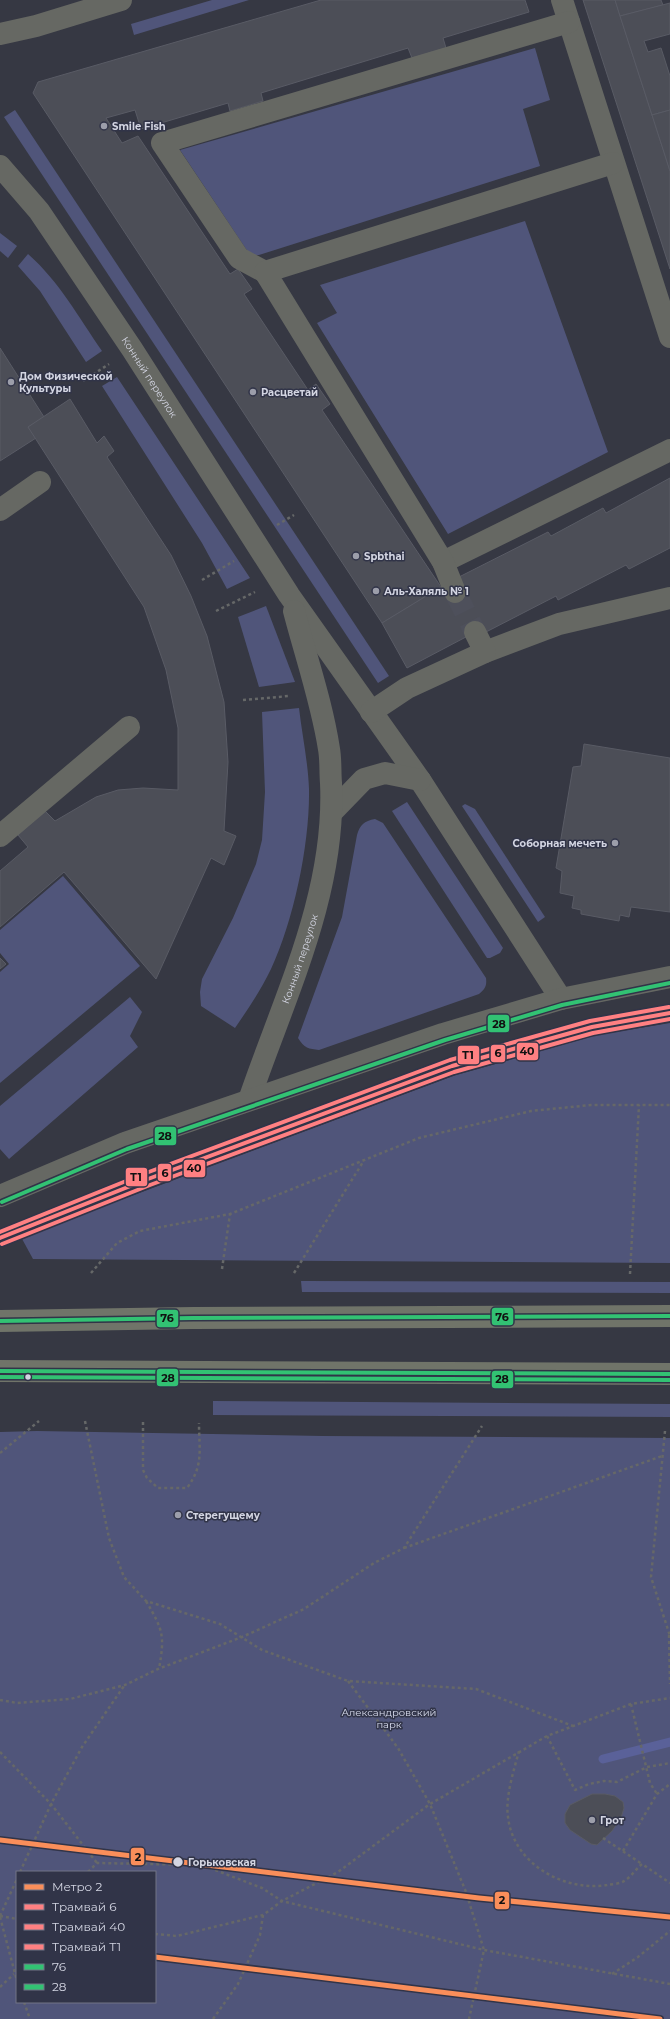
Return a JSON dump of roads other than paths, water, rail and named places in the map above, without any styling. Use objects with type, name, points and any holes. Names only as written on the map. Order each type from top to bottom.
[{"type":"main road","points":[[0,1321],[193,1318],[670,1316]]},
{"type":"main road","points":[[0,1371],[670,1374]]},
{"type":"street","points":[[0,34],[36,26],[121,0]]},
{"type":"street","points":[[562,0],[670,337]]},
{"type":"street","points":[[455,592],[443,562],[265,272],[239,258],[162,143],[569,22]]},
{"type":"street","points":[[265,272],[613,163]]},
{"type":"street","name":"Конный переулок","points":[[0,166],[39,211],[132,349],[284,587],[420,780],[561,999]]},
{"type":"street","points":[[443,562],[670,450]]},
{"type":"street","points":[[0,510],[40,482]]},
{"type":"street","name":"Конный переулок","points":[[249,1100],[314,919],[325,870],[332,812],[329,750],[317,694],[284,587]]},
{"type":"street","points":[[371,712],[407,688],[485,652],[559,624],[670,598]]},
{"type":"street","points":[[475,632],[485,652]]},
{"type":"street","points":[[0,836],[129,727]]},
{"type":"street","points":[[332,812],[364,779],[385,773],[420,780]]},
{"type":"street","points":[[0,1196],[125,1143],[443,1034],[561,999],[670,977]]},
{"type":"waterway","points":[[603,1759],[670,1742]]},
{"type":"tunnel","points":[[455,592],[475,632]]},
{"type":"metro line","name":"2","points":[[0,1840],[479,1898],[670,1917]]},
{"type":"metro line","name":"2","points":[[156,1957],[660,2019]]},
{"type":"tram line","name":"Т1","points":[[0,1232],[146,1173],[450,1060],[590,1021],[669,1007]]},
{"type":"tram line","name":"6","points":[[0,1238],[148,1179],[452,1066],[592,1027],[670,1013]]},
{"type":"tram line","name":"40","points":[[2,1244],[150,1185],[454,1072],[593,1033],[670,1019]]},
{"type":"place","name":"Smile Fish","points":[[104,126]]},
{"type":"place","name":"Дом Физической Культуры","points":[[11,382]]},
{"type":"place","name":"Расцветай","points":[[253,392]]},
{"type":"place","name":"Spbthai","points":[[356,556]]},
{"type":"place","name":"Аль-Халяль № 1","points":[[376,591]]},
{"type":"place","name":"Соборная мечеть","points":[[615,843]]},
{"type":"place","name":"Стерегущему","points":[[178,1515]]},
{"type":"place","name":"Грот","points":[[592,1820]]},
{"type":"place","name":"Горьковская","points":[[178,1862]]},
{"type":"park label","name":"Александровский парк","points":[[389,1718]]}]
